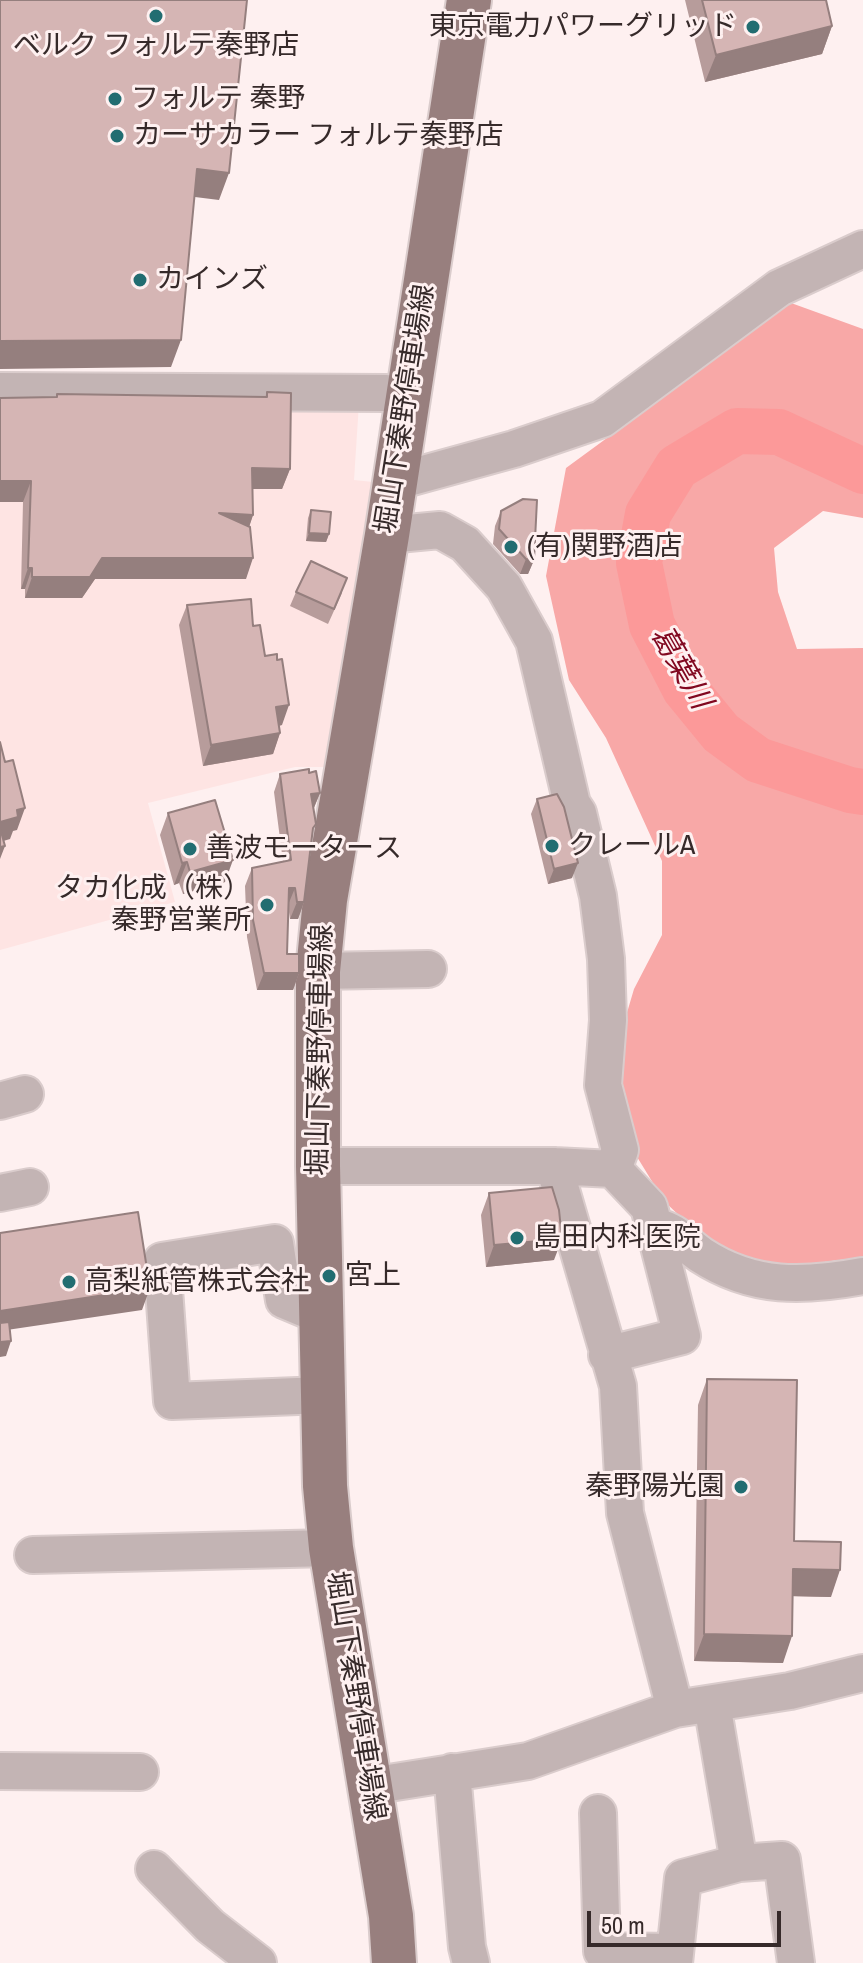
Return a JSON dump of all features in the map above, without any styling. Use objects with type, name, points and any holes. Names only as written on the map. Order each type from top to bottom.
[{"type":"main road","name":"堀山下秦野停車場線","points":[[394,1963],[391,1916],[331,1548],[325,1486],[318,1166],[318,971],[325,900],[387,535],[469,0]]},
{"type":"street","points":[[394,482],[514,449],[602,419],[779,288],[863,249]]},
{"type":"street","points":[[0,391],[386,393],[408,396]]},
{"type":"street","points":[[387,535],[440,530],[465,544],[504,587],[534,641],[572,804],[578,813],[598,896],[606,959],[608,1020],[603,1085],[620,1150],[613,1169]]},
{"type":"street","points":[[318,971],[428,969]]},
{"type":"street","points":[[318,1166],[613,1169],[649,1207],[682,1336],[607,1355]]},
{"type":"street","points":[[554,1166],[618,1386],[625,1513],[675,1709]]},
{"type":"street","points":[[654,1226],[672,1231],[701,1255],[738,1274],[780,1284],[820,1284],[863,1276]]},
{"type":"street","points":[[322,1316],[284,1300],[275,1243],[162,1261],[172,1401],[323,1395]]},
{"type":"street","points":[[33,1555],[331,1548]]},
{"type":"street","points":[[370,1786],[528,1761],[675,1709],[790,1691],[863,1673]]},
{"type":"street","points":[[712,1704],[739,1863]]},
{"type":"street","points":[[0,1771],[140,1772]]},
{"type":"street","points":[[452,1772],[471,1963]]},
{"type":"street","points":[[598,1813],[602,1951],[673,1958],[683,1878],[739,1863],[782,1860],[796,1963]]},
{"type":"street","points":[[154,1869],[210,1926],[258,1963]]},
{"type":"shaded area","points":[[780,299],[863,329],[863,518],[823,511],[774,548],[778,592],[797,649],[863,648],[863,1257],[777,1268],[710,1245],[664,1201],[631,1147],[613,1060],[634,989],[662,935],[662,861],[606,738],[569,680],[546,576],[566,468],[693,375]]},
{"type":"shaded area","points":[[0,401],[359,403],[354,480],[373,482],[330,767],[295,767],[148,803],[175,902],[0,950]]},
{"type":"building","name":"フォルテ 秦野","points":[[0,0],[247,0],[229,173],[197,169],[181,340],[0,341]]},
{"type":"building","points":[[702,0],[826,0],[832,26],[716,55]]},
{"type":"building","points":[[267,392],[291,393],[290,469],[252,468],[253,515],[219,513],[250,527],[253,558],[102,558],[90,577],[32,577],[32,568],[28,568],[31,481],[0,481],[0,398],[57,397],[57,394],[267,397]]},
{"type":"building","points":[[523,499],[537,500],[534,560],[526,559],[499,529],[501,511]]},
{"type":"building","points":[[311,510],[331,512],[329,534],[309,533]]},
{"type":"building","points":[[311,561],[347,578],[334,609],[296,592]]},
{"type":"building","points":[[251,599],[253,626],[260,625],[265,656],[277,654],[277,660],[282,659],[289,705],[276,707],[280,733],[211,745],[187,605]]},
{"type":"building","points":[[0,742],[5,762],[13,760],[25,808],[17,810],[18,817],[0,822]]},
{"type":"building","points":[[309,769],[309,773],[316,771],[320,793],[311,794],[316,824],[304,902],[297,902],[295,888],[289,888],[287,954],[299,954],[299,973],[264,973],[253,920],[252,868],[291,860],[280,774]]},
{"type":"building","points":[[557,794],[564,807],[578,863],[554,869],[537,799]]},
{"type":"building","points":[[215,800],[233,860],[190,872],[187,862],[182,863],[168,813]]},
{"type":"building","points":[[0,828],[5,846],[0,847]]},
{"type":"building","points":[[552,1187],[559,1210],[562,1239],[494,1245],[489,1193]]},
{"type":"building","name":"高梨紙管株式会社","points":[[138,1212],[150,1288],[0,1311],[0,1233]]},
{"type":"building","points":[[9,1322],[11,1341],[0,1342],[0,1323]]},
{"type":"building","name":"秦野陽光園","points":[[707,1379],[797,1380],[794,1541],[841,1542],[840,1570],[793,1569],[792,1636],[704,1634]]},
{"type":"waterway","name":"葛葉川","points":[[863,471],[779,432],[737,431],[677,467],[648,514],[639,563],[652,625],[685,689],[721,733],[758,760],[863,792]]},
{"type":"place","name":"ベルク フォルテ秦野店","points":[[156,16]]},
{"type":"place","name":"東京電力パワーグリッド","points":[[753,27]]},
{"type":"place","name":"フォルテ 秦野","points":[[115,99]]},
{"type":"place","name":"カーサカラー フォルテ秦野店","points":[[117,136]]},
{"type":"place","name":"カインズ","points":[[140,280]]},
{"type":"place","name":"(有)関野酒店","points":[[511,547]]},
{"type":"place","name":"クレールA","points":[[552,846]]},
{"type":"place","name":"善波モータース","points":[[190,849]]},
{"type":"place","name":"タカ化成（株） 秦野営業所","points":[[267,905]]},
{"type":"place","name":"島田内科医院","points":[[517,1238]]},
{"type":"place","name":"宮上","points":[[329,1276]]},
{"type":"place","name":"高梨紙管株式会社","points":[[69,1282]]},
{"type":"place","name":"秦野陽光園","points":[[741,1487]]}]
